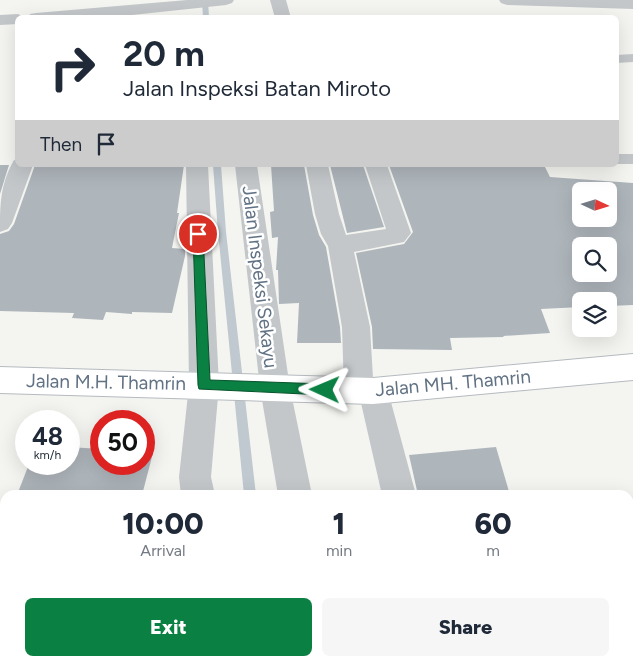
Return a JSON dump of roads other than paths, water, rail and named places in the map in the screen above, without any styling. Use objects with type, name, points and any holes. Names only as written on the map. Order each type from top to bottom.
[{"type":"main road","name":"Jalan MH. Thamrin","points":[[208,385],[366,391],[633,367]]},
{"type":"main road","name":"Jalan M.H. Thamrin","points":[[0,380],[208,385]]},
{"type":"street","points":[[87,15],[160,4],[196,6],[223,0],[226,15]]},
{"type":"street","points":[[278,0],[282,15]]},
{"type":"street","points":[[507,0],[633,4]]},
{"type":"street","points":[[0,20],[15,19]]},
{"type":"street","points":[[0,223],[21,167]]},
{"type":"street","points":[[195,489],[208,385],[196,167]]},
{"type":"street","name":"Jalan Inspeksi Sekayu","points":[[246,167],[263,388],[294,490]]},
{"type":"street","points":[[317,167],[327,214],[333,234],[340,245],[366,391],[397,490]]},
{"type":"street","points":[[340,245],[399,234],[377,167]]},
{"type":"lane","points":[[619,59],[633,58]]},
{"type":"lane","points":[[619,159],[633,159]]},
{"type":"waterway","points":[[205,0],[206,15]]},
{"type":"waterway","points":[[217,167],[222,232],[249,490]]}]
